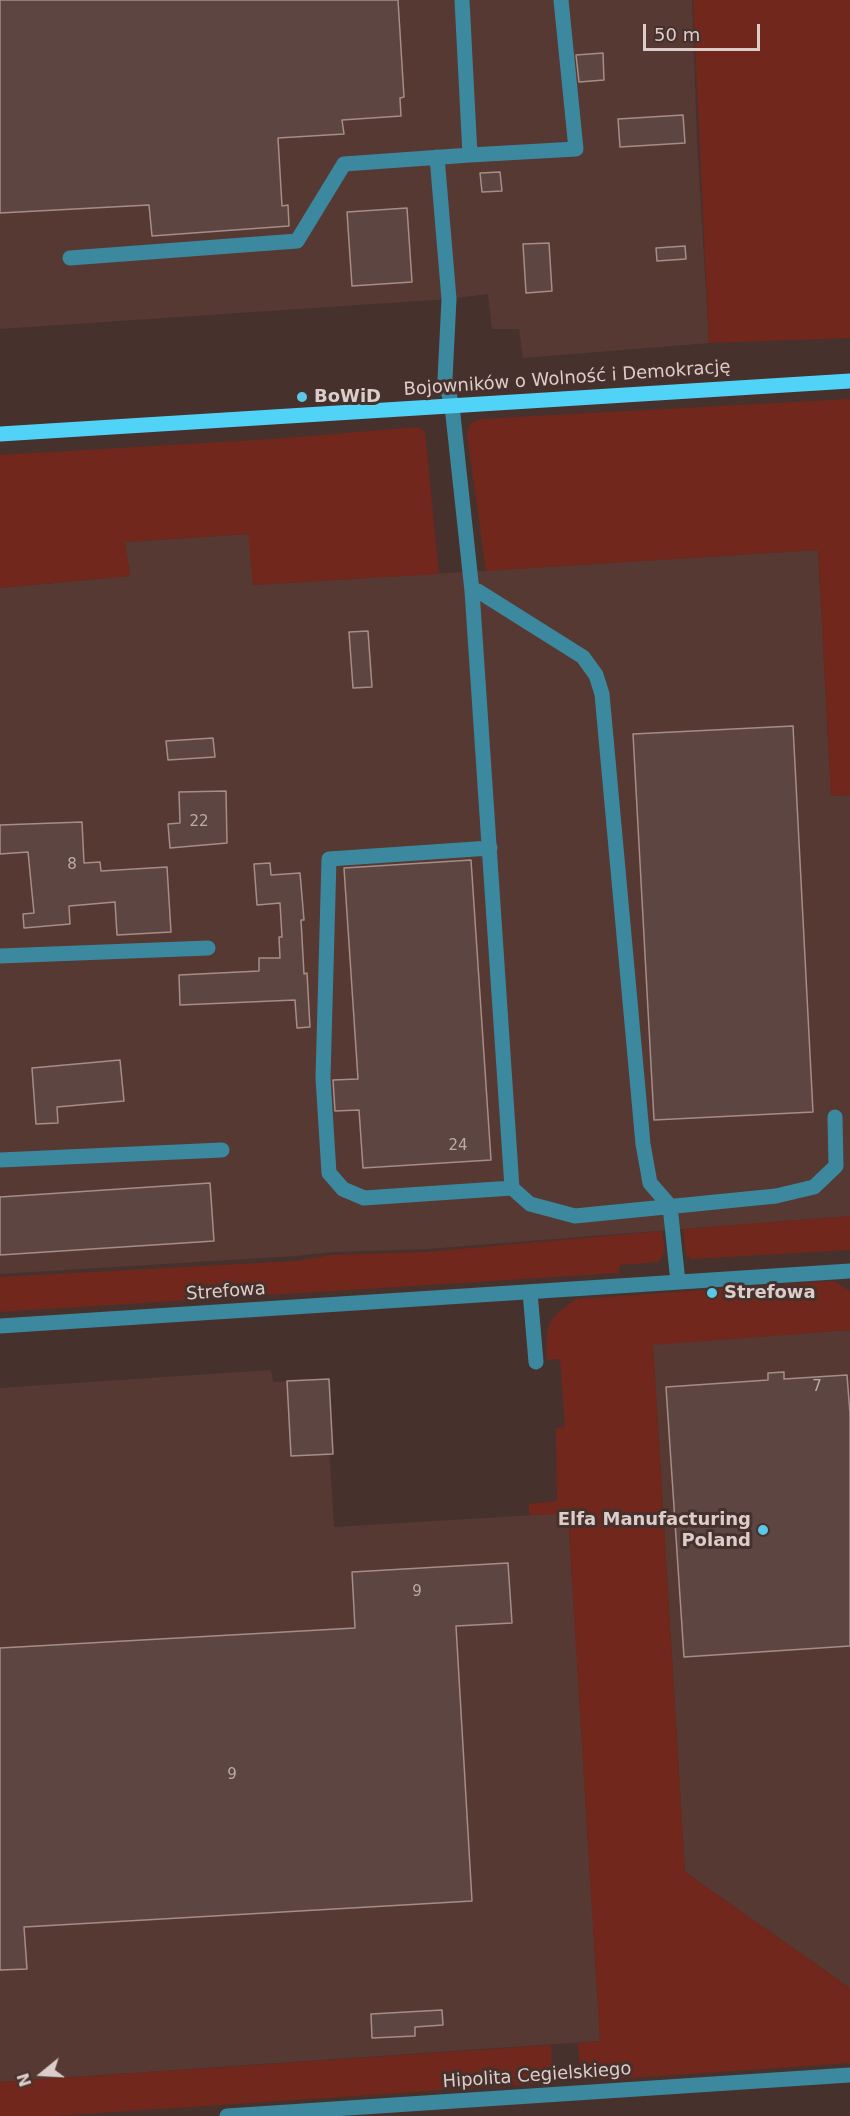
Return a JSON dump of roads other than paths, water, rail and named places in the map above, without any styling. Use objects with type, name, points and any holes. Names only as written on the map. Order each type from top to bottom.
[{"type":"main road","name":"Bojowników o Wolność i Demokrację","points":[[0,434],[850,381]]},
{"type":"street","points":[[462,0],[470,155]]},
{"type":"street","points":[[70,258],[297,241],[344,164],[576,149],[561,0]]},
{"type":"street","points":[[437,157],[449,299],[445,378],[452,406],[472,591],[512,1188],[530,1204],[575,1216],[776,1196],[814,1187],[836,1166],[835,1118]]},
{"type":"street","points":[[472,591],[478,591],[584,657],[596,675],[602,694],[643,1144],[650,1183],[670,1206],[678,1282]]},
{"type":"street","points":[[490,848],[329,859],[323,1078],[328,1173],[343,1189],[363,1198],[512,1188]]},
{"type":"street","points":[[0,957],[208,948]]},
{"type":"street","points":[[0,1160],[222,1150]]},
{"type":"street","name":"Strefowa","points":[[0,1326],[850,1271]]},
{"type":"street","points":[[530,1292],[536,1362]]},
{"type":"street","name":"Hipolita Cegielskiego","points":[[228,2116],[850,2075]]},
{"type":"place","name":"BoWiD","points":[[302,397]]},
{"type":"place","name":"Strefowa","points":[[712,1293]]},
{"type":"place","name":"Elfa Manufacturing Poland","points":[[763,1530]]}]
